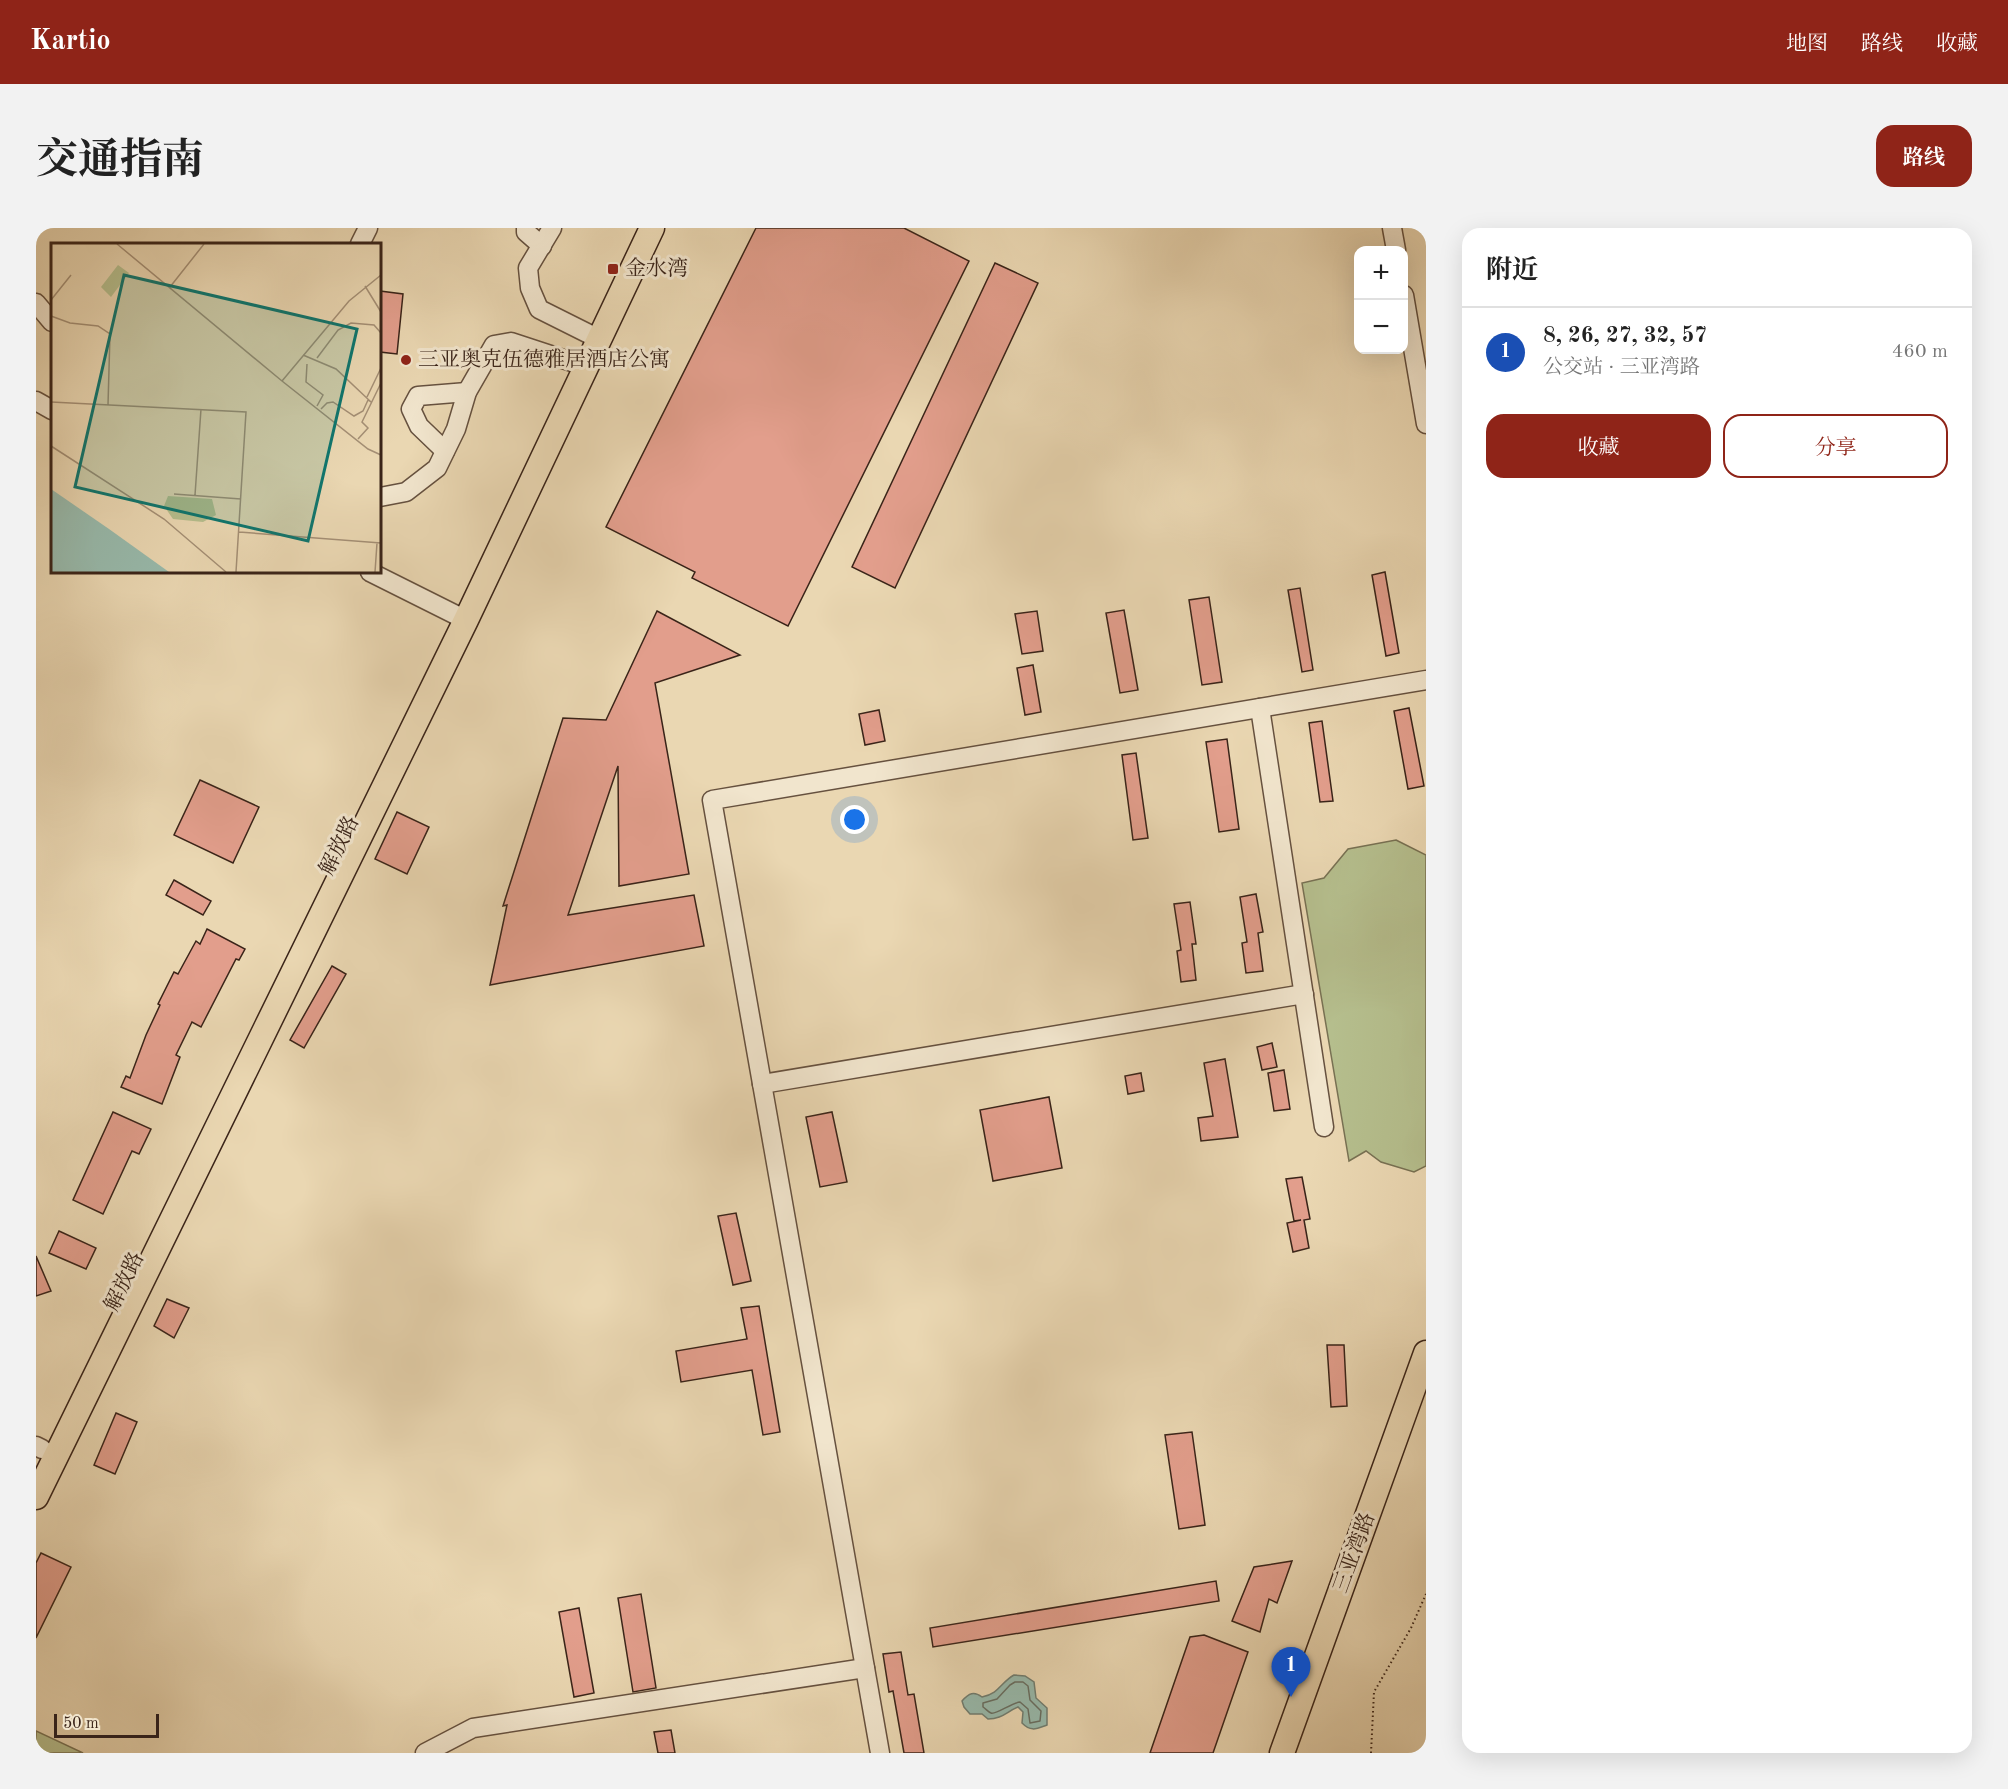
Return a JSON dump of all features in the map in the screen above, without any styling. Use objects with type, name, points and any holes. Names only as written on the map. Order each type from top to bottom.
[{"type":"main road","name":"解放路","points":[[38,1452],[460,617],[575,363],[640,228]]},
{"type":"main road","points":[[36,1497],[460,617],[652,228]]},
{"type":"main road","name":"三亚湾路","points":[[1282,1753],[1426,1353]]},
{"type":"main road","name":"三亚湾路","points":[[1297,1753],[1426,1389]]},
{"type":"street","points":[[360,243],[368,228]]},
{"type":"street","points":[[526,228],[526,232],[542,246]]},
{"type":"street","points":[[552,228],[528,268],[530,288],[539,309],[589,334]]},
{"type":"street","points":[[1392,228],[1395,246]]},
{"type":"street","points":[[1405,300],[1426,424]]},
{"type":"street","points":[[36,303],[51,321]]},
{"type":"street","points":[[381,498],[406,492],[437,468],[456,429],[467,392],[494,345],[511,342],[575,363]]},
{"type":"street","points":[[445,451],[419,426],[411,409],[418,396],[467,392]]},
{"type":"street","points":[[36,401],[51,409]]},
{"type":"street","points":[[372,573],[460,617]]},
{"type":"street","points":[[880,1753],[712,800],[1426,680]]},
{"type":"street","points":[[1260,708],[1324,1127]]},
{"type":"street","points":[[762,1084],[1304,994]]},
{"type":"street","points":[[425,1753],[473,1728],[865,1668]]},
{"type":"path","points":[[1371,1753],[1374,1692],[1411,1628],[1426,1594]]},
{"type":"green space","points":[[1396,840],[1426,855],[1426,1166],[1414,1172],[1381,1162],[1366,1151],[1349,1161],[1302,883],[1324,878],[1348,849]]},
{"type":"green space","points":[[36,1731],[83,1753],[36,1753]]},
{"type":"water","points":[[1014,1675],[1025,1676],[1034,1682],[1036,1698],[1047,1708],[1047,1725],[1028,1728],[1022,1723],[1023,1712],[1018,1707],[1000,1717],[988,1719],[982,1714],[970,1714],[964,1707],[962,1701],[969,1695],[976,1694],[982,1697],[988,1695]]},
{"type":"building","points":[[756,228],[904,228],[969,261],[788,626],[692,578],[695,572],[606,527]]},
{"type":"building","points":[[995,263],[1038,283],[895,588],[852,567]]},
{"type":"building","points":[[381,291],[403,294],[397,354],[381,352]]},
{"type":"building","points":[[1385,572],[1399,653],[1386,656],[1372,575]]},
{"type":"building","points":[[1300,588],[1313,670],[1302,672],[1288,590]]},
{"type":"building","points":[[1209,597],[1222,682],[1202,685],[1189,600]]},
{"type":"building","points":[[1124,610],[1138,690],[1120,693],[1106,613]]},
{"type":"building","points":[[657,611],[740,655],[655,683],[689,874],[619,886],[618,766],[568,915],[694,895],[704,946],[490,985],[507,905],[503,906],[563,718],[606,720]]},
{"type":"building","points":[[1037,611],[1043,651],[1022,654],[1015,614]]},
{"type":"building","points":[[1033,665],[1041,712],[1025,715],[1017,668]]},
{"type":"building","points":[[1409,708],[1424,786],[1408,789],[1394,711]]},
{"type":"building","points":[[879,710],[885,741],[865,745],[859,714]]},
{"type":"building","points":[[1322,721],[1333,801],[1320,802],[1309,723]]},
{"type":"building","points":[[1227,739],[1239,829],[1219,832],[1206,742]]},
{"type":"building","points":[[1136,753],[1148,838],[1133,840],[1122,755]]},
{"type":"building","points":[[200,780],[259,807],[233,863],[174,835]]},
{"type":"building","points":[[397,812],[429,827],[407,874],[375,859]]},
{"type":"building","points":[[174,880],[211,901],[203,915],[166,895]]},
{"type":"building","points":[[1256,894],[1263,932],[1258,933],[1263,971],[1246,973],[1242,943],[1247,942],[1240,897]]},
{"type":"building","points":[[1190,902],[1196,944],[1192,944],[1196,980],[1181,982],[1177,951],[1181,950],[1174,904]]},
{"type":"building","points":[[207,929],[245,949],[239,960],[236,959],[201,1027],[192,1022],[176,1055],[180,1057],[162,1104],[121,1087],[126,1076],[130,1078],[160,1005],[158,1004],[174,972],[178,974],[196,941],[200,944]]},
{"type":"building","points":[[332,966],[346,974],[304,1048],[290,1040]]},
{"type":"building","points":[[1272,1043],[1277,1067],[1262,1070],[1257,1047]]},
{"type":"building","points":[[1225,1059],[1238,1137],[1201,1141],[1198,1118],[1213,1116],[1204,1063]]},
{"type":"building","points":[[1284,1070],[1290,1109],[1274,1111],[1268,1073]]},
{"type":"building","points":[[1141,1073],[1144,1091],[1128,1094],[1125,1076]]},
{"type":"building","points":[[1049,1097],[1062,1168],[993,1181],[980,1110]]},
{"type":"building","points":[[113,1112],[151,1129],[139,1154],[132,1151],[103,1214],[73,1200]]},
{"type":"building","points":[[832,1112],[847,1182],[820,1187],[806,1117]]},
{"type":"building","points":[[1302,1177],[1310,1219],[1304,1220],[1309,1248],[1293,1252],[1287,1223],[1301,1220],[1294,1221],[1286,1179]]},
{"type":"building","points":[[736,1213],[751,1281],[733,1285],[718,1216]]},
{"type":"building","points":[[59,1231],[96,1248],[86,1269],[49,1253]]},
{"type":"building","points":[[36,1256],[51,1291],[36,1296]]},
{"type":"building","points":[[167,1299],[189,1308],[174,1338],[154,1326]]},
{"type":"building","points":[[759,1306],[780,1432],[763,1435],[752,1370],[681,1382],[676,1351],[747,1339],[741,1308]]},
{"type":"building","points":[[1327,1345],[1344,1345],[1347,1406],[1331,1407]]},
{"type":"building","points":[[116,1413],[137,1422],[115,1474],[94,1465]]},
{"type":"building","points":[[1192,1432],[1205,1525],[1179,1529],[1165,1435]]},
{"type":"building","points":[[41,1553],[71,1567],[36,1638],[36,1563]]},
{"type":"building","points":[[1292,1561],[1277,1603],[1269,1599],[1260,1632],[1232,1621],[1254,1567]]},
{"type":"building","points":[[1216,1581],[1219,1601],[933,1647],[930,1628]]},
{"type":"building","points":[[641,1594],[656,1688],[633,1692],[618,1598]]},
{"type":"building","points":[[579,1608],[594,1693],[574,1697],[559,1612]]},
{"type":"building","points":[[1204,1635],[1248,1652],[1213,1753],[1150,1753],[1190,1637]]},
{"type":"building","points":[[901,1652],[908,1695],[914,1694],[924,1753],[904,1753],[893,1691],[889,1692],[883,1654]]},
{"type":"building","points":[[671,1730],[675,1753],[658,1753],[654,1732]]},
{"type":"place","name":"金水湾","points":[[613,269]]},
{"type":"place","name":"三亚奥克伍德雅居酒店公寓","points":[[406,360]]},
{"type":"place","name":"8, 26, 27, 32, 57","points":[[1291,1697]]}]
